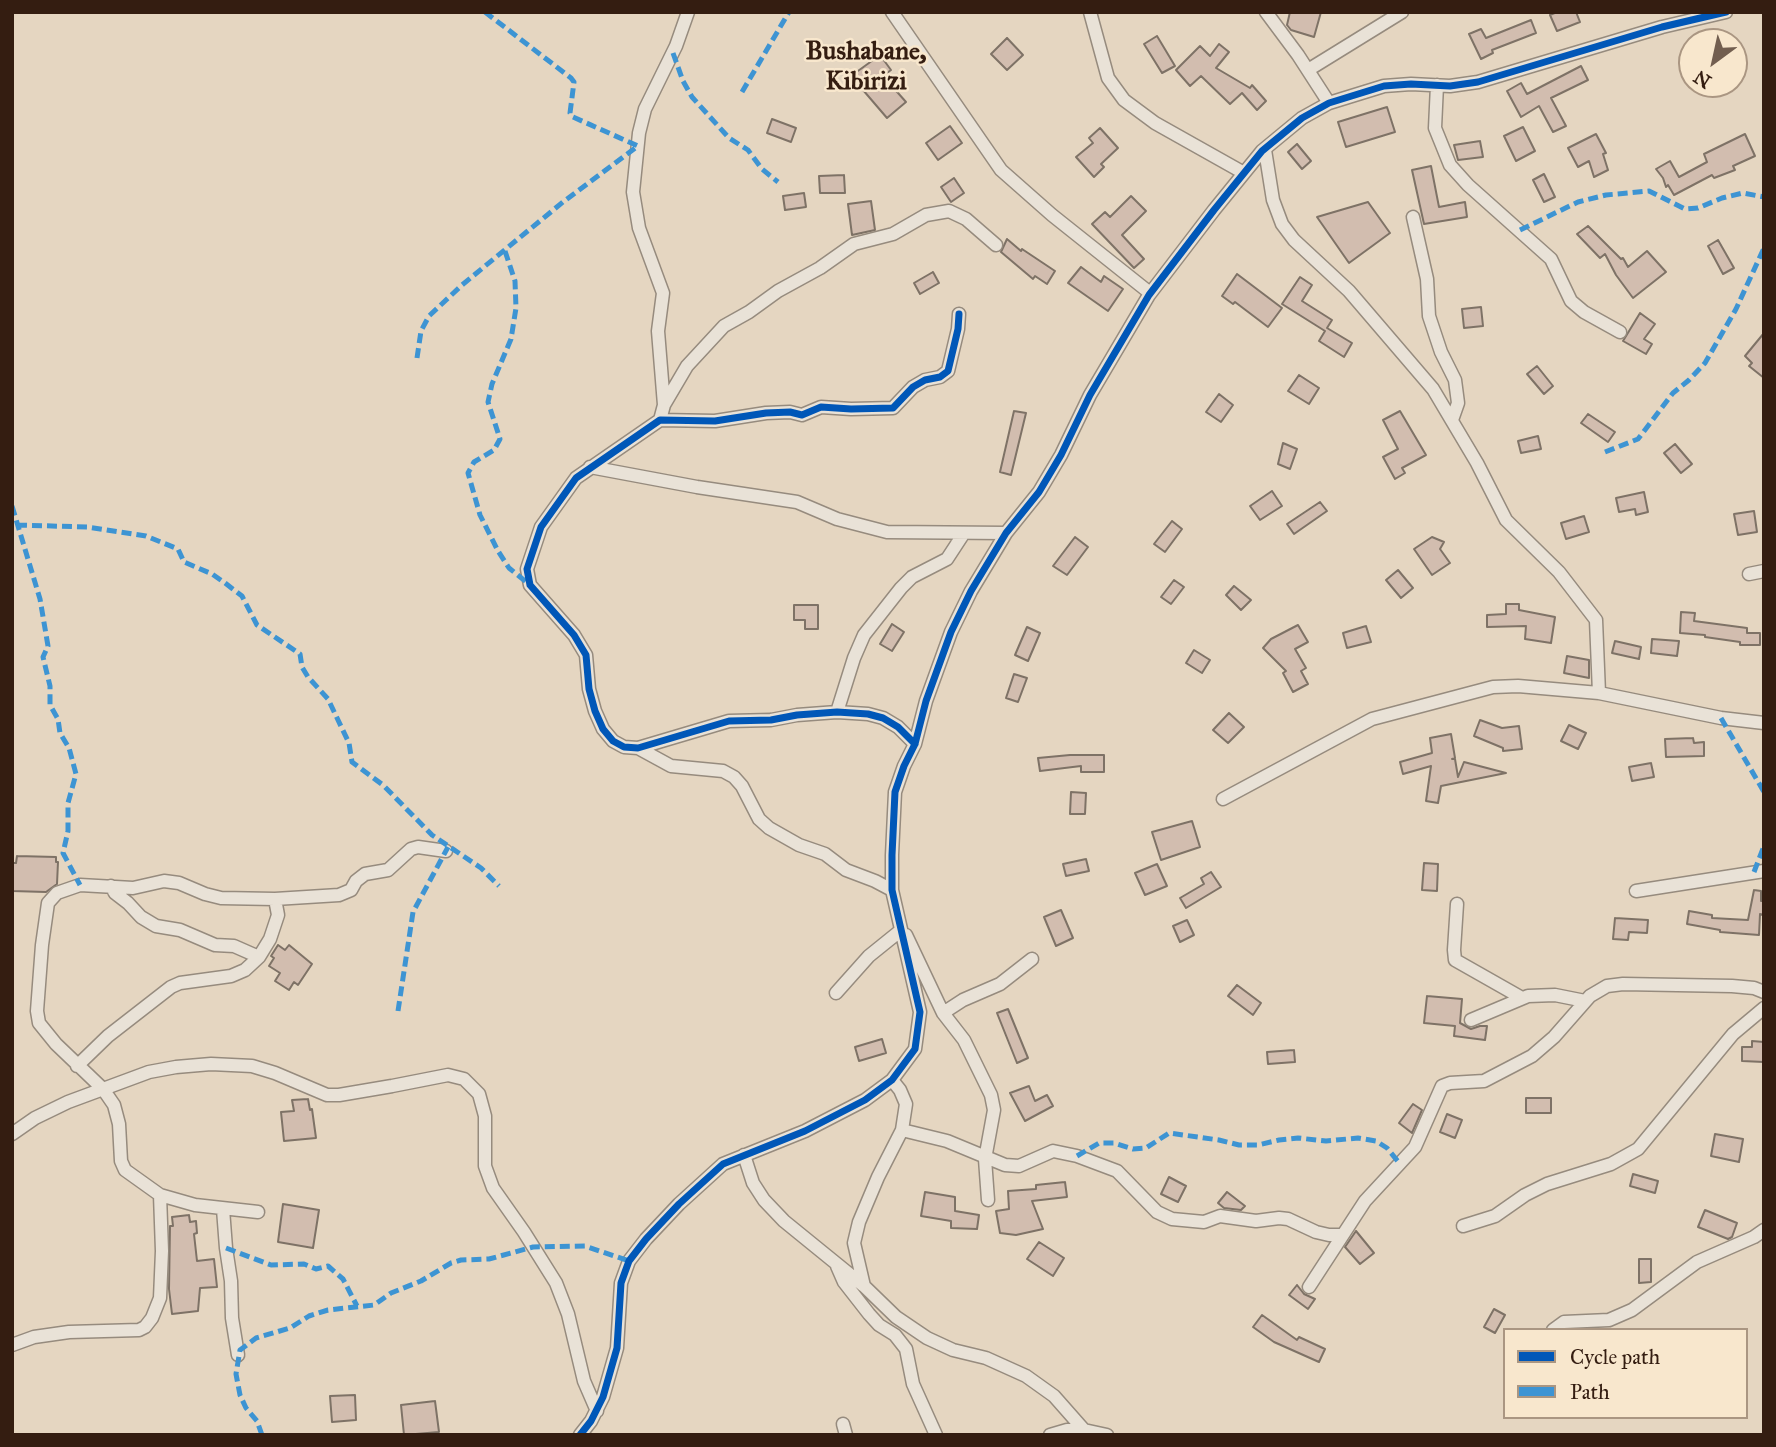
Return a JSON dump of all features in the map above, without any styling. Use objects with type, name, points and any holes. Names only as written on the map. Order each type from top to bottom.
[{"type":"street","points":[[664,405],[658,331],[663,293],[639,228],[633,192],[639,133],[645,109],[676,46],[688,12]]},
{"type":"street","points":[[892,12],[1001,170],[1052,215],[1150,293]]},
{"type":"street","points":[[1090,12],[1108,78],[1124,100],[1155,123],[1244,173]]},
{"type":"street","points":[[1265,12],[1329,103]]},
{"type":"street","points":[[1308,70],[1402,12]]},
{"type":"street","points":[[580,1435],[594,1416],[611,1373],[617,1348],[621,1283],[629,1261],[646,1239],[723,1164],[805,1131],[843,1112],[892,1080],[915,1049],[920,1012],[892,890],[895,792],[915,744],[926,701],[951,632],[971,591],[1006,533],[1039,492],[1061,455],[1090,395],[1150,293],[1244,173],[1265,150],[1302,118],[1329,103],[1384,86],[1450,86],[1478,82],[1662,27],[1726,12]]},
{"type":"street","points":[[1437,86],[1435,128],[1450,165],[1468,185],[1551,259],[1571,301],[1584,312],[1620,332]]},
{"type":"street","points":[[1265,150],[1273,200],[1282,224],[1294,240],[1349,290],[1433,389],[1506,520],[1559,572],[1596,620],[1599,640],[1599,693]]},
{"type":"street","points":[[660,420],[664,405],[687,366],[724,326],[820,268],[854,244],[893,234],[926,215],[948,211],[966,219],[996,245]]},
{"type":"street","points":[[1413,217],[1427,279],[1429,316],[1441,352],[1455,380],[1458,403],[1452,420]]},
{"type":"street","points":[[915,744],[898,727],[883,718],[836,712],[771,720],[729,721],[638,748],[624,747],[613,741],[603,729],[595,711],[589,690],[586,655],[574,635],[530,585],[527,569],[541,527],[576,478],[660,420],[715,421],[790,412],[802,415],[821,407],[892,408],[913,387],[925,380],[940,377],[948,371],[959,314]]},
{"type":"street","points":[[590,467],[797,502],[837,519],[887,532],[1006,533]]},
{"type":"street","points":[[836,712],[854,658],[872,625],[912,577],[947,559],[964,533]]},
{"type":"street","points":[[1749,574],[1764,572]]},
{"type":"street","points":[[1223,799],[1372,719],[1493,687],[1518,686],[1599,693],[1721,718],[1764,723]]},
{"type":"street","points":[[638,748],[671,766],[723,771],[734,777],[742,786],[759,819],[769,828],[799,845],[825,854],[846,870],[892,890]]},
{"type":"street","points":[[258,1212],[195,1205],[160,1195],[125,1170],[121,1161],[119,1124],[114,1105],[103,1089],[77,1066],[40,1023],[37,1011],[48,903],[57,893],[80,885],[133,888],[158,881],[189,886],[213,897],[275,899],[339,895],[351,890],[356,881],[365,874],[388,870],[411,849],[418,847],[446,851]]},
{"type":"street","points":[[1636,891],[1764,870]]},
{"type":"street","points":[[111,886],[141,917],[156,926],[180,930],[215,945],[234,946],[260,957]]},
{"type":"street","points":[[77,1066],[108,1036],[171,987],[180,983],[231,976],[246,970],[260,957],[277,923],[278,908],[275,899]]},
{"type":"street","points":[[1457,904],[1455,960],[1522,998]]},
{"type":"street","points":[[836,993],[899,925]]},
{"type":"street","points":[[899,925],[916,954],[943,1013],[964,1040],[991,1095],[994,1110],[985,1159],[988,1200]]},
{"type":"street","points":[[943,1013],[963,1000],[1000,984],[1032,959]]},
{"type":"street","points":[[1310,1287],[1365,1201],[1415,1147],[1442,1086],[1484,1081],[1532,1056],[1555,1037],[1585,1001],[1607,986],[1731,986],[1754,988],[1764,992]]},
{"type":"street","points":[[1471,1020],[1528,996],[1555,995],[1585,1001]]},
{"type":"street","points":[[1463,1226],[1495,1216],[1536,1189],[1611,1164],[1638,1149],[1734,1034],[1764,1008]]},
{"type":"street","points":[[12,1134],[35,1118],[149,1072],[211,1064],[252,1066],[327,1095],[340,1095],[448,1074],[464,1079],[478,1094],[485,1116],[485,1166],[493,1188],[556,1283],[571,1322],[583,1381],[594,1416],[593,1435]]},
{"type":"street","points":[[863,1286],[854,1243],[859,1222],[878,1177],[902,1130],[906,1104],[892,1080]]},
{"type":"street","points":[[902,1130],[947,1141],[1005,1166],[1019,1166],[1046,1153],[1062,1151],[1117,1171],[1164,1216],[1204,1222],[1220,1216],[1256,1221],[1279,1218],[1288,1219],[1316,1232],[1343,1235]]},
{"type":"street","points":[[744,1155],[753,1183],[764,1200],[784,1221],[896,1317],[927,1339],[953,1350],[986,1358],[1026,1377],[1054,1396],[1084,1430]]},
{"type":"street","points":[[12,1345],[34,1337],[69,1332],[145,1328],[160,1298],[160,1195]]},
{"type":"street","points":[[223,1209],[232,1318],[238,1355]]},
{"type":"street","points":[[1556,1328],[1564,1322],[1609,1320],[1632,1310],[1696,1262],[1732,1248],[1764,1230]]},
{"type":"street","points":[[837,1266],[844,1282],[869,1314],[879,1325],[895,1335],[906,1349],[913,1384],[936,1435]]},
{"type":"street","points":[[1050,1435],[1067,1430],[1084,1430],[1107,1435]]},
{"type":"building","points":[[1290,12],[1321,12],[1314,37],[1291,30],[1287,25]]},
{"type":"building","points":[[1557,12],[1576,12],[1580,22],[1557,31],[1550,15]]},
{"type":"building","points":[[1531,20],[1536,33],[1492,50],[1493,53],[1481,59],[1469,34],[1481,29],[1486,38]]},
{"type":"building","points":[[1157,36],[1175,66],[1162,73],[1144,44]]},
{"type":"building","points":[[1007,38],[1023,55],[1007,70],[991,54]]},
{"type":"building","points":[[1219,44],[1229,52],[1216,68],[1250,88],[1252,85],[1266,101],[1257,110],[1242,93],[1230,104],[1201,76],[1190,86],[1176,70],[1200,46],[1210,56]]},
{"type":"building","points":[[880,55],[891,70],[883,76],[906,102],[887,118],[851,76]]},
{"type":"building","points":[[1581,66],[1588,80],[1551,98],[1566,126],[1553,132],[1539,106],[1521,117],[1507,91],[1521,83],[1527,94]]},
{"type":"building","points":[[1387,107],[1395,132],[1346,147],[1338,122]]},
{"type":"building","points":[[772,119],[796,128],[791,142],[767,133]]},
{"type":"building","points":[[950,126],[962,143],[938,160],[926,143]]},
{"type":"building","points":[[1523,127],[1535,151],[1516,161],[1504,136]]},
{"type":"building","points":[[1100,128],[1118,148],[1101,164],[1104,167],[1094,177],[1076,157],[1093,143],[1089,138]]},
{"type":"building","points":[[1596,134],[1606,153],[1603,154],[1608,170],[1594,177],[1589,161],[1578,167],[1568,148]]},
{"type":"building","points":[[1745,134],[1755,156],[1733,166],[1735,170],[1714,178],[1712,175],[1674,195],[1656,169],[1670,161],[1679,177],[1707,162],[1704,154]]},
{"type":"building","points":[[1480,141],[1483,157],[1458,160],[1454,145]]},
{"type":"building","points":[[1297,144],[1311,161],[1302,169],[1288,152]]},
{"type":"building","points":[[1431,166],[1439,207],[1465,202],[1467,217],[1424,224],[1412,170]]},
{"type":"building","points":[[1544,174],[1555,197],[1544,202],[1533,180]]},
{"type":"building","points":[[844,175],[845,193],[820,193],[819,176]]},
{"type":"building","points":[[954,178],[964,193],[951,202],[941,187]]},
{"type":"building","points":[[804,193],[806,207],[785,210],[783,196]]},
{"type":"building","points":[[1131,196],[1146,211],[1122,235],[1144,259],[1134,268],[1092,224],[1105,212],[1110,217]]},
{"type":"building","points":[[871,201],[875,230],[852,235],[848,204]]},
{"type":"building","points":[[1368,202],[1390,233],[1349,263],[1317,217]]},
{"type":"building","points":[[1588,226],[1623,258],[1628,267],[1647,251],[1666,272],[1633,298],[1605,254],[1600,258],[1577,234]]},
{"type":"building","points":[[1007,239],[1021,251],[1022,249],[1055,271],[1047,284],[1035,276],[1033,279],[1001,252]]},
{"type":"building","points":[[1718,240],[1734,268],[1723,274],[1708,246]]},
{"type":"building","points":[[1081,267],[1101,282],[1104,276],[1123,289],[1108,311],[1068,283]]},
{"type":"building","points":[[933,272],[939,283],[920,294],[914,283]]},
{"type":"building","points":[[1237,274],[1282,308],[1268,327],[1235,302],[1233,304],[1222,296]]},
{"type":"building","points":[[1300,277],[1312,285],[1302,301],[1332,320],[1327,328],[1352,343],[1344,357],[1319,341],[1325,331],[1282,304]]},
{"type":"building","points":[[1481,307],[1483,326],[1464,328],[1462,309]]},
{"type":"building","points":[[1640,313],[1655,324],[1644,339],[1652,344],[1646,354],[1623,341]]},
{"type":"building","points":[[1764,333],[1764,378],[1749,366],[1752,363],[1745,356]]},
{"type":"building","points":[[1537,366],[1553,386],[1544,394],[1527,374]]},
{"type":"building","points":[[1299,375],[1319,388],[1309,404],[1288,391]]},
{"type":"building","points":[[1219,394],[1233,405],[1221,422],[1206,412]]},
{"type":"building","points":[[1014,411],[1026,413],[1011,475],[1000,472]]},
{"type":"building","points":[[1400,411],[1426,455],[1402,468],[1405,473],[1395,479],[1383,457],[1398,449],[1383,420]]},
{"type":"building","points":[[1588,414],[1615,432],[1608,442],[1581,423]]},
{"type":"building","points":[[1538,436],[1541,449],[1521,453],[1518,441]]},
{"type":"building","points":[[1283,443],[1297,449],[1290,469],[1278,464]]},
{"type":"building","points":[[1675,444],[1692,464],[1681,473],[1664,453]]},
{"type":"building","points":[[1272,491],[1282,506],[1260,520],[1250,506]]},
{"type":"building","points":[[1644,492],[1648,512],[1636,515],[1635,509],[1619,512],[1616,498]]},
{"type":"building","points":[[1320,502],[1327,511],[1294,534],[1287,524]]},
{"type":"building","points":[[1754,511],[1757,532],[1738,535],[1734,514]]},
{"type":"building","points":[[1584,516],[1589,532],[1566,539],[1561,523]]},
{"type":"building","points":[[1172,521],[1182,529],[1165,552],[1154,544]]},
{"type":"building","points":[[1075,537],[1088,547],[1067,575],[1053,566]]},
{"type":"building","points":[[1432,537],[1444,542],[1440,549],[1450,563],[1432,575],[1414,549]]},
{"type":"building","points":[[1398,570],[1413,588],[1401,598],[1386,580]]},
{"type":"building","points":[[1174,580],[1184,587],[1171,604],[1161,597]]},
{"type":"building","points":[[1234,586],[1251,600],[1241,610],[1226,595]]},
{"type":"building","points":[[1506,604],[1519,604],[1519,610],[1555,617],[1551,643],[1525,639],[1526,626],[1487,627],[1487,615],[1506,614]]},
{"type":"building","points":[[794,605],[818,605],[818,629],[805,629],[805,620],[794,620]]},
{"type":"building","points":[[1681,612],[1695,613],[1694,621],[1747,628],[1747,633],[1760,633],[1760,645],[1740,645],[1740,642],[1705,635],[1680,633]]},
{"type":"building","points":[[892,624],[904,632],[892,651],[880,644]]},
{"type":"building","points":[[1298,625],[1308,642],[1295,649],[1306,668],[1301,671],[1308,684],[1293,692],[1283,673],[1286,671],[1263,648],[1271,639]]},
{"type":"building","points":[[1366,626],[1371,642],[1347,648],[1343,633]]},
{"type":"building","points":[[1027,627],[1040,633],[1028,661],[1015,655]]},
{"type":"building","points":[[1652,639],[1679,641],[1677,656],[1651,653]]},
{"type":"building","points":[[1615,641],[1641,647],[1639,659],[1612,653]]},
{"type":"building","points":[[1194,650],[1210,660],[1202,673],[1186,663]]},
{"type":"building","points":[[1567,656],[1589,660],[1589,678],[1564,673]]},
{"type":"building","points":[[1014,674],[1027,678],[1018,702],[1006,698]]},
{"type":"building","points":[[1229,713],[1244,727],[1228,743],[1213,730]]},
{"type":"building","points":[[1480,720],[1502,728],[1519,726],[1522,749],[1503,751],[1503,748],[1474,736]]},
{"type":"building","points":[[1569,725],[1586,733],[1578,749],[1561,741]]},
{"type":"building","points":[[1451,734],[1455,758],[1452,759],[1455,759],[1458,777],[1464,762],[1506,773],[1441,786],[1438,803],[1426,801],[1431,766],[1403,774],[1400,762],[1432,753],[1430,738]]},
{"type":"building","points":[[1693,738],[1694,743],[1704,742],[1704,756],[1666,757],[1665,739]]},
{"type":"building","points":[[1104,755],[1104,772],[1081,772],[1081,766],[1040,771],[1038,758]]},
{"type":"building","points":[[1651,763],[1654,777],[1632,781],[1629,767]]},
{"type":"building","points":[[1071,792],[1086,793],[1085,814],[1070,814]]},
{"type":"building","points":[[1192,821],[1200,847],[1161,860],[1152,832]]},
{"type":"building","points":[[17,856],[56,857],[57,884],[46,892],[12,891],[12,863],[16,863]]},
{"type":"building","points":[[1086,859],[1089,871],[1066,876],[1063,864]]},
{"type":"building","points":[[1424,863],[1438,864],[1437,891],[1422,890]]},
{"type":"building","points":[[1157,864],[1167,886],[1145,895],[1135,873]]},
{"type":"building","points":[[1211,872],[1221,887],[1186,908],[1180,898],[1204,884],[1201,878]]},
{"type":"building","points":[[1754,890],[1761,891],[1761,901],[1764,901],[1759,935],[1720,932],[1687,924],[1689,911],[1712,915],[1712,918],[1748,920]]},
{"type":"building","points":[[1061,910],[1073,938],[1056,946],[1044,917]]},
{"type":"building","points":[[1615,918],[1648,920],[1647,933],[1629,932],[1628,940],[1613,939]]},
{"type":"building","points":[[1187,920],[1194,935],[1180,942],[1173,926]]},
{"type":"building","points":[[278,945],[285,950],[289,945],[312,964],[298,985],[294,982],[289,990],[275,981],[280,973],[269,966],[274,958],[271,956]]},
{"type":"building","points":[[1237,985],[1261,1003],[1253,1015],[1228,996]]},
{"type":"building","points":[[1427,996],[1462,999],[1460,1023],[1471,1029],[1487,1026],[1485,1040],[1454,1036],[1455,1026],[1424,1023]]},
{"type":"building","points":[[1008,1009],[1028,1058],[1017,1063],[997,1013]]},
{"type":"building","points":[[882,1039],[886,1053],[859,1061],[855,1047]]},
{"type":"building","points":[[1752,1041],[1764,1042],[1764,1062],[1742,1061],[1742,1047],[1752,1047]]},
{"type":"building","points":[[1294,1050],[1295,1062],[1268,1064],[1267,1052]]},
{"type":"building","points":[[1029,1086],[1035,1101],[1047,1095],[1053,1106],[1025,1121],[1010,1093]]},
{"type":"building","points":[[1526,1098],[1551,1098],[1551,1113],[1526,1113]]},
{"type":"building","points":[[308,1099],[316,1138],[284,1141],[281,1112],[294,1111],[292,1100]]},
{"type":"building","points":[[1413,1104],[1422,1110],[1412,1133],[1399,1123]]},
{"type":"building","points":[[1447,1114],[1462,1120],[1455,1138],[1440,1132]]},
{"type":"building","points":[[1715,1134],[1743,1139],[1739,1162],[1711,1156]]},
{"type":"building","points":[[1633,1174],[1658,1181],[1655,1193],[1630,1186]]},
{"type":"building","points":[[1169,1177],[1186,1186],[1178,1202],[1161,1194]]},
{"type":"building","points":[[1065,1182],[1067,1197],[1032,1201],[1043,1229],[1016,1235],[1000,1233],[996,1211],[1009,1209],[1008,1191],[1036,1189],[1036,1185]]},
{"type":"building","points":[[925,1192],[955,1197],[955,1211],[979,1215],[977,1229],[951,1228],[951,1221],[921,1216]]},
{"type":"building","points":[[1227,1192],[1245,1206],[1241,1210],[1224,1208],[1218,1203]]},
{"type":"building","points":[[283,1204],[319,1210],[313,1248],[278,1242]]},
{"type":"building","points":[[1705,1210],[1737,1223],[1732,1237],[1728,1239],[1698,1227]]},
{"type":"building","points":[[189,1215],[190,1222],[196,1221],[197,1233],[194,1234],[197,1261],[214,1259],[217,1287],[200,1288],[198,1311],[172,1314],[169,1289],[170,1226],[173,1226],[172,1217]]},
{"type":"building","points":[[1356,1231],[1374,1253],[1360,1264],[1345,1247]]},
{"type":"building","points":[[1039,1242],[1064,1258],[1053,1276],[1027,1259]]},
{"type":"building","points":[[1639,1259],[1651,1259],[1651,1282],[1639,1283]]},
{"type":"building","points":[[1297,1285],[1304,1294],[1315,1299],[1308,1309],[1289,1295]]},
{"type":"building","points":[[1494,1309],[1505,1315],[1495,1333],[1484,1327]]},
{"type":"building","points":[[1262,1315],[1297,1340],[1299,1337],[1325,1349],[1319,1362],[1274,1342],[1253,1327]]},
{"type":"building","points":[[355,1395],[356,1420],[332,1422],[330,1396]]},
{"type":"building","points":[[435,1401],[439,1432],[404,1435],[401,1405]]},
{"type":"marked path","points":[[417,358],[421,331],[429,316],[462,285],[563,202],[638,146],[573,117],[570,113],[574,82],[571,78],[485,12]]},
{"type":"marked path","points":[[742,92],[789,12]]},
{"type":"marked path","points":[[673,53],[692,97],[729,138],[748,150],[762,169],[778,182]]},
{"type":"marked path","points":[[1520,230],[1578,202],[1606,195],[1649,191],[1685,209],[1698,208],[1743,193],[1764,197]]},
{"type":"marked path","points":[[1605,452],[1638,439],[1673,393],[1705,363],[1736,309],[1764,248]]},
{"type":"marked path","points":[[505,251],[515,281],[516,308],[511,339],[492,384],[488,402],[500,439],[494,450],[474,462],[468,473],[480,515],[498,551],[509,568],[530,585]]},
{"type":"marked path","points":[[12,506],[40,599],[48,646],[43,657],[50,686],[50,705],[58,719],[60,733],[69,748],[76,774],[68,803],[68,831],[63,853],[80,885]]},
{"type":"marked path","points":[[17,525],[87,527],[146,536],[178,549],[184,562],[225,583],[242,596],[257,625],[300,654],[302,667],[308,677],[328,699],[349,743],[352,762],[383,785],[432,835],[481,868],[499,886]]},
{"type":"marked path","points":[[1721,718],[1764,792]]},
{"type":"marked path","points":[[1754,872],[1764,846]]},
{"type":"marked path","points":[[398,1011],[413,912],[448,847]]},
{"type":"marked path","points":[[1077,1156],[1099,1143],[1114,1143],[1133,1149],[1146,1148],[1169,1133],[1239,1145],[1258,1145],[1298,1138],[1326,1141],[1358,1138],[1376,1141],[1387,1148],[1400,1164]]},
{"type":"marked path","points":[[262,1435],[257,1421],[240,1395],[236,1374],[240,1350],[256,1338],[290,1328],[309,1316],[328,1310],[374,1305],[391,1293],[461,1260],[489,1259],[533,1247],[585,1246],[629,1261]]},
{"type":"marked path","points":[[226,1248],[271,1265],[304,1264],[316,1269],[328,1266],[343,1279],[357,1306]]},
{"type":"cycle path","points":[[580,1435],[591,1421],[603,1397],[617,1348],[621,1283],[629,1261],[646,1239],[723,1164],[805,1131],[865,1100],[892,1080],[915,1049],[920,1012],[892,890],[892,855],[895,792],[915,744],[926,701],[951,632],[971,591],[1006,533],[1039,492],[1061,455],[1090,395],[1149,295],[1214,210],[1262,151],[1302,118],[1329,103],[1384,86],[1450,86],[1478,82],[1662,27],[1726,12]]},
{"type":"cycle path","points":[[915,744],[898,727],[883,718],[837,712],[771,720],[729,721],[638,748],[624,747],[613,741],[603,729],[595,711],[589,689],[586,655],[574,635],[530,585],[527,569],[541,527],[576,478],[660,420],[715,421],[790,412],[802,415],[821,407],[893,408],[913,387],[925,380],[940,377],[948,371],[959,314]]},
{"type":"district","name":"Bushabane, Kibirizi","points":[[866,68]]}]
